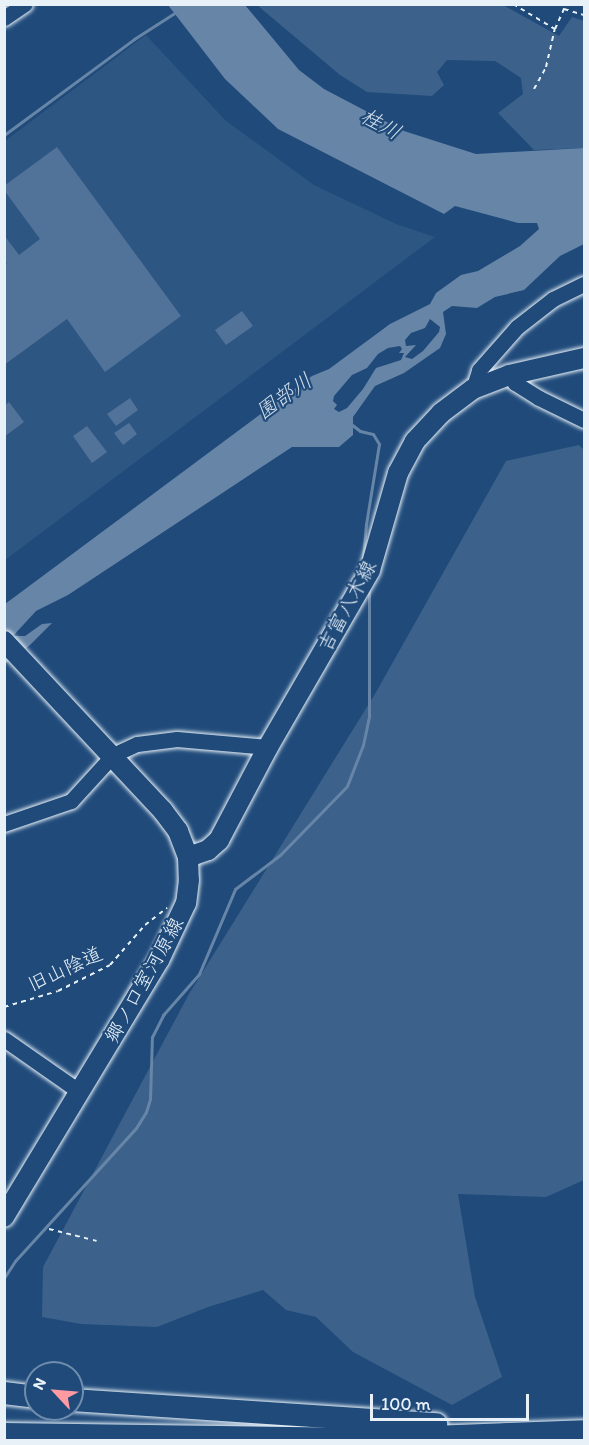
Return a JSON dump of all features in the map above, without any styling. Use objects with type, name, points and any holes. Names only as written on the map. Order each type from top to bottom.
[{"type":"highway","points":[[4,1393],[24,1396]]},
{"type":"highway","points":[[84,1401],[380,1422],[585,1430]]},
{"type":"highway","points":[[4,1434],[379,1439],[585,1430]]},
{"type":"main road","name":"吉富八木線","points":[[188,857],[208,850],[219,840],[268,747],[366,578],[398,473],[415,441],[441,413],[473,389],[509,375],[585,358]]},
{"type":"main road","name":"郷ノ口室河原線","points":[[4,641],[164,811],[178,831],[188,857],[186,903],[159,960],[4,1217]]},
{"type":"street","points":[[4,18],[25,4]]},
{"type":"street","points":[[473,389],[478,370],[517,327],[553,299],[585,284]]},
{"type":"street","points":[[509,375],[514,383],[539,398],[585,420]]},
{"type":"street","points":[[4,824],[71,801],[113,755],[137,744],[177,739],[268,747]]},
{"type":"street","points":[[4,1039],[80,1092]]},
{"type":"path","points":[[513,4],[555,29]]},
{"type":"path","points":[[534,89],[546,67],[555,29],[566,4]]},
{"type":"path","points":[[564,9],[585,15]]},
{"type":"path","name":"旧山陰道","points":[[4,1008],[58,991],[110,966],[145,925],[170,906],[186,903]]},
{"type":"path","points":[[49,1229],[97,1241]]},
{"type":"shaded area","points":[[257,5],[503,5],[559,36],[572,17],[584,21],[584,148],[534,150],[498,113],[523,94],[521,78],[495,61],[447,60],[437,72],[444,85],[432,96],[367,92],[340,75]]},
{"type":"shaded area","points":[[146,35],[226,121],[314,185],[396,224],[435,237],[5,560],[5,141]]},
{"type":"shaded area","points":[[579,445],[584,450],[584,1180],[546,1197],[458,1194],[475,1297],[502,1377],[452,1405],[353,1352],[316,1317],[286,1310],[263,1290],[208,1307],[157,1327],[81,1324],[42,1317],[43,1267],[189,994],[375,694],[506,461]]},
{"type":"water","name":"桂川","points":[[168,5],[245,5],[299,70],[324,89],[404,131],[476,154],[584,148],[584,244],[560,256],[524,290],[495,297],[477,308],[452,306],[443,312],[446,334],[440,348],[404,373],[375,386],[353,417],[353,435],[339,447],[292,447],[68,595],[36,611],[13,636],[25,636],[42,624],[52,623],[30,645],[5,664],[5,604],[312,376],[329,369],[390,324],[430,304],[436,293],[461,275],[478,271],[520,246],[539,229],[537,223],[518,223],[455,206],[444,214],[278,129],[225,79]],"holes":[[[430,319],[440,327],[439,332],[423,351],[412,359],[405,357],[416,345],[406,346],[405,340],[411,333],[425,328]],[[400,346],[402,349],[399,353],[404,353],[401,360],[376,368],[363,389],[347,408],[339,412],[334,409],[337,405],[333,401],[334,396],[352,375],[367,368],[378,354],[388,348]]]},
{"type":"building","points":[[57,147],[181,316],[105,372],[67,319],[4,365],[4,265],[7,263],[4,259],[4,235],[19,255],[40,239],[4,190],[4,186]]},
{"type":"building","points":[[242,311],[253,326],[226,345],[215,330]]},
{"type":"building","points":[[130,398],[138,410],[116,426],[107,414]]},
{"type":"building","points":[[9,402],[24,422],[4,437],[4,406]]},
{"type":"building","points":[[129,423],[137,434],[123,445],[114,433]]},
{"type":"building","points":[[87,426],[107,452],[92,463],[73,436]]},
{"type":"waterway","points":[[4,135],[134,39],[176,12]]},
{"type":"waterway","points":[[351,424],[360,431],[373,434],[379,444],[366,524],[363,561]]},
{"type":"waterway","points":[[4,1278],[15,1261],[136,1128],[146,1112],[150,1099],[152,1037],[163,1015],[199,974],[235,889],[280,855],[347,786],[363,745],[369,716],[369,585]]},
{"type":"water label","name":"園部川","points":[[284,396]]}]
